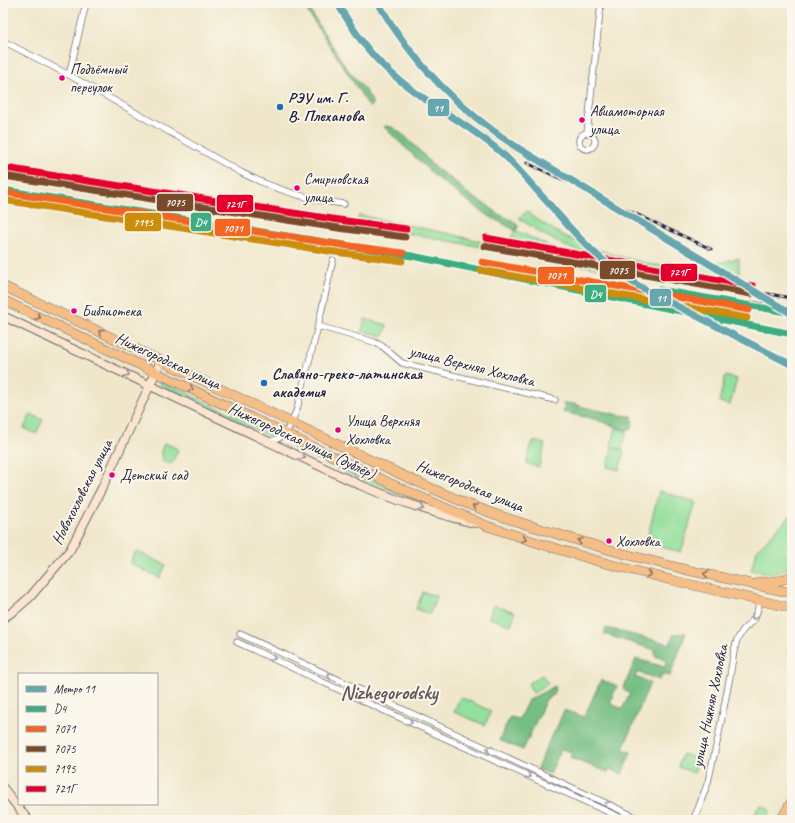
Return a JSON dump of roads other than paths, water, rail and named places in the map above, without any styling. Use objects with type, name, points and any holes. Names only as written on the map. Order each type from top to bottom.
[{"type":"main road","name":"Нижегородская улица","points":[[3,286],[402,475],[466,503],[497,515],[621,553],[792,593]]},
{"type":"main road","name":"Нижегородская улица","points":[[3,300],[398,487],[487,526],[601,562],[792,608]]},
{"type":"main road","points":[[744,583],[780,581],[792,575]]},
{"type":"main road","points":[[773,604],[792,615]]},
{"type":"main road","points":[[781,820],[792,801]]},
{"type":"street","points":[[69,75],[86,3]]},
{"type":"street","points":[[587,133],[602,3]]},
{"type":"street","points":[[3,41],[69,75],[257,181],[308,197],[344,204]]},
{"type":"street","points":[[268,441],[278,440],[286,433],[297,409],[333,260]]},
{"type":"street","name":"Нижегородская улица (дублёр)","points":[[3,316],[360,485],[395,500],[451,518],[487,526]]},
{"type":"street","name":"улица Верхняя Хохловка","points":[[318,326],[374,342],[382,346],[402,362],[556,400]]},
{"type":"street","name":"Новохохловская улица","points":[[3,618],[14,611],[30,597],[70,550],[102,488],[161,361]]},
{"type":"street","name":"улица Нижняя Хохловка","points":[[692,820],[698,809],[708,782],[737,640],[743,630],[755,618],[760,601]]},
{"type":"street","points":[[240,634],[642,820]]},
{"type":"street","points":[[237,642],[626,820]]},
{"type":"street","points":[[3,788],[28,820]]},
{"type":"railway","points":[[527,163],[711,249]]},
{"type":"railway","points":[[682,279],[792,298]]},
{"type":"railway","points":[[750,302],[792,308]]},
{"type":"metro line","name":"11","points":[[337,3],[360,38],[380,62],[416,93],[476,133],[505,156],[571,229],[605,262],[644,289],[792,365]]},
{"type":"metro line","name":"11","points":[[378,3],[407,46],[439,84],[496,133],[518,148],[792,314]]},
{"type":"place","name":"Подъёмный переулок","points":[[62,78]]},
{"type":"place","name":"РЭУ им. Г. В. Плеханова","points":[[280,107]]},
{"type":"place","name":"Авиамоторная улица","points":[[582,120]]},
{"type":"place","name":"Смирновская улица","points":[[297,188]]},
{"type":"place","name":"Библиотека","points":[[74,311]]},
{"type":"place","name":"Славяно-греко-латинская академия","points":[[264,383]]},
{"type":"place","name":"Улица Верхняя Хохловка","points":[[338,430]]},
{"type":"place","name":"Детский сад","points":[[112,475]]},
{"type":"place","name":"Хохловка","points":[[609,541]]},
{"type":"district","name":"Nizhegorodsky","points":[[389,692]]}]
